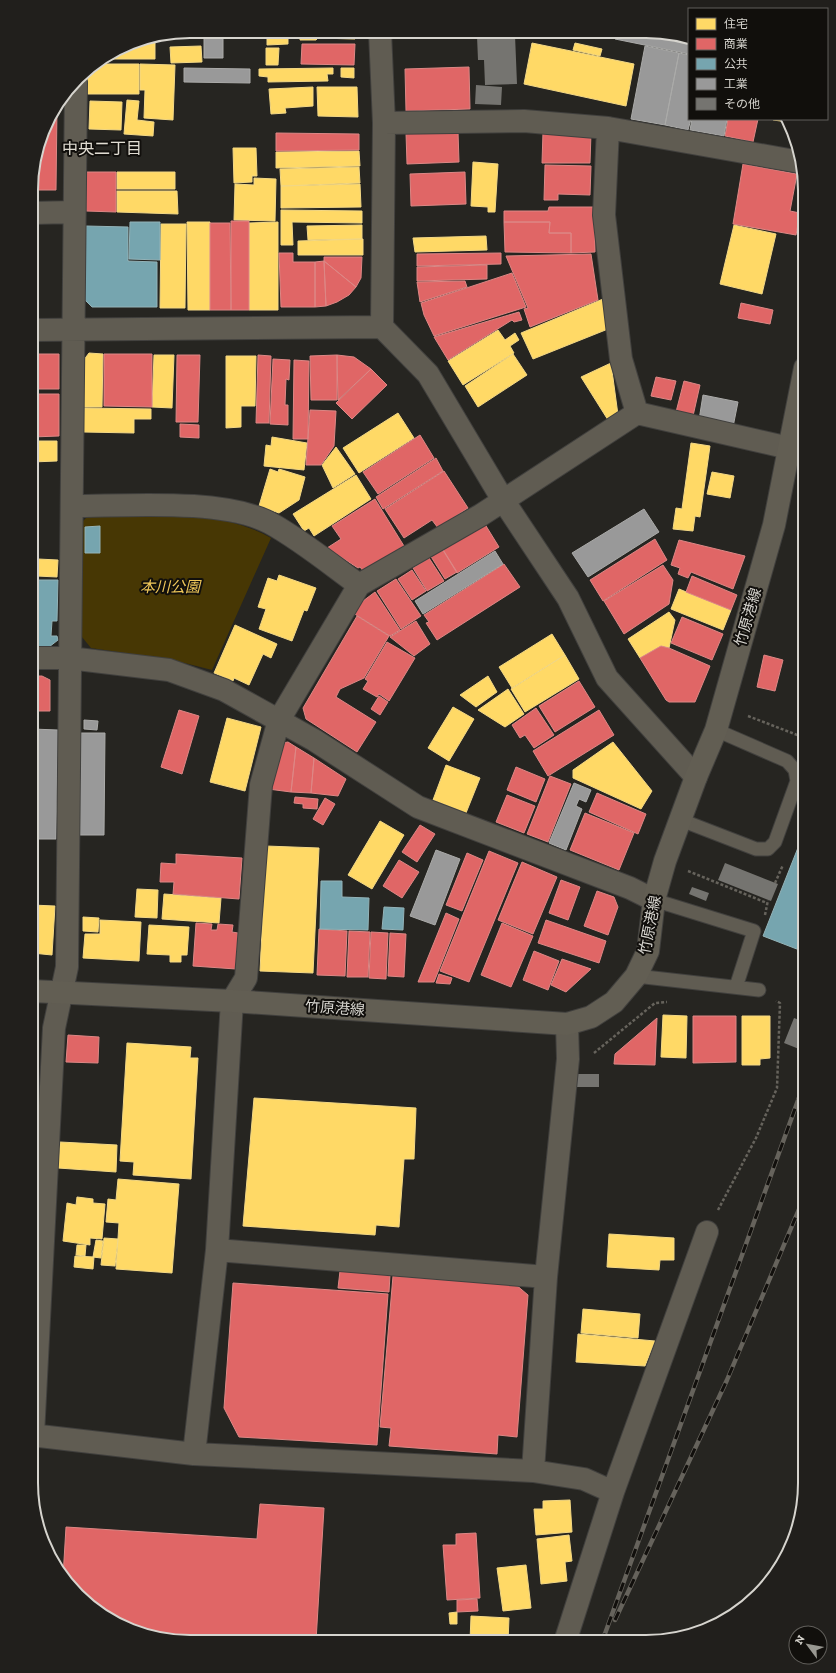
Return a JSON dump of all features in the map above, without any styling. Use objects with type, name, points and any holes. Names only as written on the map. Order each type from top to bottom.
[{"type":"main road","name":"竹原港線","points":[[38,991],[232,1001],[567,1024],[591,1017],[614,1002],[636,976],[648,951],[654,900],[665,861],[696,777],[716,730],[774,525],[798,403]]},
{"type":"street","points":[[380,38],[384,122],[382,327],[428,374],[503,500],[568,598],[607,678],[696,777]]},
{"type":"street","points":[[38,1326],[54,1036],[60,992],[67,967],[69,658],[72,506],[72,331],[76,90]]},
{"type":"street","points":[[384,122],[524,121],[608,128],[795,161]]},
{"type":"street","points":[[608,128],[604,215],[621,359],[637,413]]},
{"type":"street","points":[[38,213],[74,212]]},
{"type":"street","points":[[38,330],[382,327]]},
{"type":"street","points":[[194,1454],[217,1250],[232,1001],[246,978],[261,785],[279,720],[359,585],[481,515],[637,413],[789,448]]},
{"type":"street","points":[[72,506],[193,506],[235,511],[269,522],[301,542],[359,585]]},
{"type":"street","points":[[38,658],[69,658],[169,670],[224,690],[279,720],[418,807],[630,888],[654,900]]},
{"type":"street","points":[[533,1471],[546,1277],[568,1059],[567,1024]]},
{"type":"street","points":[[567,1635],[614,1492],[707,1232]]},
{"type":"street","points":[[217,1250],[546,1277]]},
{"type":"street","points":[[38,1436],[194,1454],[533,1471],[584,1479],[614,1492]]},
{"type":"lane","points":[[681,820],[756,849],[768,848],[775,842],[797,781],[795,770],[787,761],[716,730]]},
{"type":"lane","points":[[654,900],[754,931],[736,987]]},
{"type":"lane","points":[[636,976],[759,990]]},
{"type":"path","points":[[748,716],[798,735]]},
{"type":"path","points":[[688,871],[767,903]]},
{"type":"path","points":[[707,1232],[756,1138],[776,1088],[780,1003],[759,990]]},
{"type":"green space","name":"本川公園","points":[[198,516],[236,524],[262,533],[271,538],[212,670],[173,660],[91,648],[82,637],[82,522],[87,517]]},
{"type":"building: 住宅","points":[[267,38],[288,38],[288,44],[267,45]]},
{"type":"building: 住宅","points":[[300,38],[318,38],[316,40],[300,40]]},
{"type":"building: 住宅","points":[[318,38],[355,38],[355,39]]},
{"type":"building: 住宅","points":[[155,42],[155,59],[113,59],[141,46]]},
{"type":"building: 住宅","points":[[532,43],[634,64],[626,106],[524,84]]},
{"type":"building: 住宅","points":[[575,43],[602,49],[600,56],[573,50]]},
{"type":"building: 住宅","points":[[201,46],[202,62],[171,63],[170,47]]},
{"type":"building: 住宅","points":[[266,48],[279,48],[278,65],[266,65]]},
{"type":"building: 住宅","points":[[106,64],[139,64],[139,94],[87,94],[87,79],[97,69]]},
{"type":"building: 住宅","points":[[140,64],[175,65],[173,120],[144,118],[145,90],[140,90]]},
{"type":"building: 住宅","points":[[333,68],[333,74],[327,74],[328,81],[268,82],[268,77],[259,76],[259,69]]},
{"type":"building: 住宅","points":[[341,68],[354,68],[354,78],[341,77]]},
{"type":"building: 住宅","points":[[313,87],[313,106],[285,108],[286,113],[271,114],[269,89]]},
{"type":"building: 住宅","points":[[317,87],[357,87],[358,117],[318,116]]},
{"type":"building: 住宅","points":[[127,100],[139,101],[137,120],[154,122],[153,136],[124,134]]},
{"type":"building: 住宅","points":[[90,101],[122,102],[121,130],[89,129]]},
{"type":"building: 住宅","points":[[233,148],[256,148],[257,176],[252,176],[252,182],[234,183]]},
{"type":"building: 住宅","points":[[359,151],[360,166],[276,168],[276,152]]},
{"type":"building: 住宅","points":[[473,162],[498,164],[495,212],[488,212],[488,207],[471,206]]},
{"type":"building: 住宅","points":[[359,167],[360,183],[281,186],[280,169]]},
{"type":"building: 住宅","points":[[117,172],[175,172],[175,189],[117,189]]},
{"type":"building: 住宅","points":[[254,178],[276,179],[275,221],[234,220],[235,184],[254,185]]},
{"type":"building: 住宅","points":[[360,184],[361,207],[281,208],[281,186]]},
{"type":"building: 住宅","points":[[117,191],[177,191],[178,214],[117,212]]},
{"type":"building: 住宅","points":[[281,210],[362,211],[362,223],[292,222],[293,245],[281,245]]},
{"type":"building: 住宅","points":[[187,222],[210,222],[210,310],[188,310]]},
{"type":"building: 住宅","points":[[278,222],[278,310],[249,310],[249,223]]},
{"type":"building: 住宅","points":[[161,224],[186,224],[185,308],[160,308]]},
{"type":"building: 住宅","points":[[362,225],[362,239],[308,240],[307,226]]},
{"type":"building: 住宅","points":[[734,225],[776,234],[762,294],[720,284]]},
{"type":"building: 住宅","points":[[486,236],[487,250],[415,252],[413,238]]},
{"type":"building: 住宅","points":[[363,239],[363,255],[298,255],[298,241]]},
{"type":"building: 住宅","points":[[603,299],[608,329],[533,359],[521,333]]},
{"type":"building: 住宅","points":[[498,330],[505,340],[515,333],[519,340],[510,346],[514,353],[463,385],[448,361]]},
{"type":"building: 住宅","points":[[89,353],[103,354],[102,407],[83,407],[83,361]]},
{"type":"building: 住宅","points":[[513,354],[527,375],[478,407],[465,386]]},
{"type":"building: 住宅","points":[[154,355],[174,355],[172,408],[152,407]]},
{"type":"building: 住宅","points":[[226,356],[256,356],[255,406],[241,406],[241,427],[226,428]]},
{"type":"building: 住宅","points":[[611,363],[618,415],[608,420],[581,377]]},
{"type":"building: 住宅","points":[[84,408],[151,409],[151,419],[134,419],[134,433],[83,432]]},
{"type":"building: 住宅","points":[[398,413],[414,438],[359,473],[343,448]]},
{"type":"building: 住宅","points":[[272,437],[307,443],[304,470],[264,466],[266,445],[271,446]]},
{"type":"building: 住宅","points":[[38,441],[57,441],[57,461],[38,462]]},
{"type":"building: 住宅","points":[[691,443],[710,446],[700,517],[695,516],[693,531],[673,529],[676,508],[682,509]]},
{"type":"building: 住宅","points":[[336,447],[355,474],[333,488],[322,465]]},
{"type":"building: 住宅","points":[[270,469],[278,472],[279,469],[305,477],[299,500],[279,513],[259,506]]},
{"type":"building: 住宅","points":[[712,472],[734,476],[730,498],[707,494]]},
{"type":"building: 住宅","points":[[356,475],[371,499],[314,536],[309,528],[304,531],[293,514]]},
{"type":"building: 住宅","points":[[38,559],[58,560],[57,577],[38,576]]},
{"type":"building: 住宅","points":[[279,575],[316,588],[307,611],[304,610],[292,641],[259,629],[266,609],[258,607],[268,578],[277,581]]},
{"type":"building: 住宅","points":[[679,589],[731,610],[723,630],[671,609]]},
{"type":"building: 住宅","points":[[669,612],[675,620],[669,648],[661,646],[640,658],[628,639]]},
{"type":"building: 住宅","points":[[235,625],[277,644],[271,658],[263,654],[249,685],[234,678],[233,681],[214,673]]},
{"type":"building: 住宅","points":[[552,634],[565,655],[512,688],[499,667]]},
{"type":"building: 住宅","points":[[565,655],[579,679],[525,712],[511,689]]},
{"type":"building: 住宅","points":[[488,676],[497,692],[476,707],[460,695]]},
{"type":"building: 住宅","points":[[508,689],[524,714],[505,727],[478,710]]},
{"type":"building: 住宅","points":[[453,707],[474,719],[449,761],[428,748]]},
{"type":"building: 住宅","points":[[227,718],[261,727],[245,791],[210,782]]},
{"type":"building: 住宅","points":[[613,742],[652,791],[641,809],[573,778],[573,770]]},
{"type":"building: 住宅","points":[[446,765],[480,778],[466,813],[433,800]]},
{"type":"building: 住宅","points":[[380,821],[404,835],[372,889],[348,875]]},
{"type":"building: 住宅","points":[[266,846],[319,848],[313,973],[260,971]]},
{"type":"building: 住宅","points":[[137,889],[158,890],[157,918],[135,917]]},
{"type":"building: 住宅","points":[[164,894],[221,898],[219,923],[162,919]]},
{"type":"building: 住宅","points":[[38,905],[55,906],[52,955],[38,954]]},
{"type":"building: 住宅","points":[[83,917],[99,918],[98,932],[83,931]]},
{"type":"building: 住宅","points":[[100,920],[141,922],[139,961],[83,958],[85,934],[100,934]]},
{"type":"building: 住宅","points":[[149,925],[189,927],[187,955],[181,955],[181,962],[170,962],[170,955],[147,954]]},
{"type":"building: 住宅","points":[[663,1015],[687,1016],[686,1058],[661,1057]]},
{"type":"building: 住宅","points":[[742,1016],[770,1016],[770,1058],[760,1059],[760,1065],[742,1065]]},
{"type":"building: 住宅","points":[[127,1043],[191,1047],[190,1058],[198,1058],[191,1179],[133,1175],[134,1162],[120,1161]]},
{"type":"building: 住宅","points":[[254,1098],[416,1108],[414,1159],[404,1159],[399,1227],[376,1225],[375,1235],[243,1226]]},
{"type":"building: 住宅","points":[[60,1142],[117,1145],[116,1172],[58,1168]]},
{"type":"building: 住宅","points":[[118,1179],[179,1184],[172,1273],[116,1269],[119,1223],[106,1222],[108,1199],[116,1200]]},
{"type":"building: 住宅","points":[[77,1197],[93,1199],[93,1203],[105,1204],[102,1239],[90,1238],[90,1245],[63,1241],[67,1203],[76,1205]]},
{"type":"building: 住宅","points":[[609,1234],[674,1238],[674,1260],[660,1260],[659,1270],[607,1267]]},
{"type":"building: 住宅","points":[[104,1238],[118,1239],[115,1266],[101,1265]]},
{"type":"building: 住宅","points":[[96,1240],[103,1241],[101,1258],[93,1257]]},
{"type":"building: 住宅","points":[[77,1245],[86,1245],[85,1256],[76,1255]]},
{"type":"building: 住宅","points":[[75,1256],[94,1257],[93,1269],[74,1267]]},
{"type":"building: 住宅","points":[[583,1309],[640,1314],[638,1338],[581,1333]]},
{"type":"building: 住宅","points":[[578,1334],[655,1341],[645,1366],[576,1362]]},
{"type":"building: 住宅","points":[[570,1500],[572,1532],[536,1535],[534,1509],[543,1509],[543,1501]]},
{"type":"building: 住宅","points":[[569,1535],[572,1561],[565,1562],[567,1581],[541,1584],[537,1539]]},
{"type":"building: 住宅","points":[[526,1565],[531,1608],[503,1611],[497,1568]]},
{"type":"building: 住宅","points":[[457,1612],[457,1624],[450,1624],[449,1613]]},
{"type":"building: 住宅","points":[[471,1616],[509,1618],[508,1635],[470,1635]]},
{"type":"building: 商業","points":[[302,44],[355,44],[354,65],[301,64]]},
{"type":"building: 商業","points":[[469,67],[470,109],[406,111],[405,69]]},
{"type":"building: 商業","points":[[57,116],[56,190],[38,190],[38,180],[43,151]]},
{"type":"building: 商業","points":[[728,120],[758,120],[753,142],[725,136]]},
{"type":"building: 商業","points":[[458,132],[459,162],[407,164],[406,133]]},
{"type":"building: 商業","points":[[543,132],[591,133],[590,163],[542,163]]},
{"type":"building: 商業","points":[[276,133],[359,134],[359,150],[276,151]]},
{"type":"building: 商業","points":[[743,164],[797,174],[790,211],[798,213],[796,235],[733,224]]},
{"type":"building: 商業","points":[[545,165],[591,166],[590,195],[558,194],[558,200],[544,200]]},
{"type":"building: 商業","points":[[86,172],[116,172],[116,212],[86,211]]},
{"type":"building: 商業","points":[[465,172],[466,204],[411,206],[410,174]]},
{"type":"building: 商業","points":[[549,207],[595,207],[595,252],[571,253],[571,233],[549,233],[550,222],[504,222],[504,211],[548,211]]},
{"type":"building: 商業","points":[[231,221],[249,221],[249,310],[231,310]]},
{"type":"building: 商業","points":[[504,222],[550,222],[549,233],[571,233],[571,253],[505,252]]},
{"type":"building: 商業","points":[[210,223],[230,223],[231,310],[210,310]]},
{"type":"building: 商業","points":[[279,253],[293,253],[293,262],[315,262],[315,307],[281,307]]},
{"type":"building: 商業","points":[[501,253],[501,264],[417,266],[417,254]]},
{"type":"building: 商業","points":[[591,254],[598,300],[530,327],[524,309],[528,308],[506,256]]},
{"type":"building: 商業","points":[[324,257],[362,257],[361,278],[356,287],[324,261]]},
{"type":"building: 商業","points":[[324,261],[356,287],[349,295],[326,306]]},
{"type":"building: 商業","points":[[324,261],[326,306],[315,307],[315,262]]},
{"type":"building: 商業","points":[[487,265],[487,279],[417,281],[417,267]]},
{"type":"building: 商業","points":[[512,273],[526,307],[434,336],[424,315],[421,303]]},
{"type":"building: 商業","points":[[465,281],[467,287],[420,302],[417,282]]},
{"type":"building: 商業","points":[[741,303],[773,310],[770,324],[738,318]]},
{"type":"building: 商業","points":[[519,312],[522,320],[514,322],[512,320],[448,360],[434,337]]},
{"type":"building: 商業","points":[[38,354],[59,354],[59,389],[38,389]]},
{"type":"building: 商業","points":[[104,354],[152,354],[152,407],[104,406]]},
{"type":"building: 商業","points":[[177,355],[200,355],[198,422],[176,422]]},
{"type":"building: 商業","points":[[258,355],[271,356],[269,423],[256,423]]},
{"type":"building: 商業","points":[[337,355],[354,357],[371,369],[338,400]]},
{"type":"building: 商業","points":[[337,355],[337,400],[311,400],[310,356]]},
{"type":"building: 商業","points":[[273,359],[290,360],[289,380],[286,379],[285,405],[288,405],[288,425],[270,424]]},
{"type":"building: 商業","points":[[294,360],[309,361],[308,439],[293,439]]},
{"type":"building: 商業","points":[[371,369],[387,385],[352,419],[336,403]]},
{"type":"building: 商業","points":[[656,377],[676,381],[671,400],[651,396]]},
{"type":"building: 商業","points":[[684,381],[700,385],[693,416],[676,412]]},
{"type":"building: 商業","points":[[38,394],[59,394],[59,436],[38,437]]},
{"type":"building: 商業","points":[[310,410],[336,411],[334,446],[321,465],[306,465]]},
{"type":"building: 商業","points":[[180,424],[199,425],[199,438],[180,437]]},
{"type":"building: 商業","points":[[420,435],[434,458],[378,494],[363,472]]},
{"type":"building: 商業","points":[[436,458],[443,471],[383,509],[376,497]]},
{"type":"building: 商業","points":[[444,471],[468,508],[438,528],[432,520],[404,538],[385,509]]},
{"type":"building: 商業","points":[[375,499],[404,546],[364,572],[360,567],[358,568],[327,548],[341,539],[332,526]]},
{"type":"building: 商業","points":[[483,521],[499,547],[457,573],[441,547]]},
{"type":"building: 商業","points":[[655,539],[667,560],[603,601],[590,580]]},
{"type":"building: 商業","points":[[679,540],[745,556],[733,589],[691,572],[688,578],[678,574],[680,568],[671,565]]},
{"type":"building: 商業","points":[[442,548],[457,572],[445,579],[430,555]]},
{"type":"building: 商業","points":[[429,558],[444,581],[427,591],[413,568]]},
{"type":"building: 商業","points":[[504,564],[520,587],[437,640],[426,623],[429,622],[424,615]]},
{"type":"building: 商業","points":[[663,565],[673,580],[669,604],[624,634],[604,601]]},
{"type":"building: 商業","points":[[412,570],[426,591],[412,600],[398,579]]},
{"type":"building: 商業","points":[[692,576],[737,595],[731,610],[686,592]]},
{"type":"building: 商業","points":[[396,579],[421,616],[401,629],[377,591]]},
{"type":"building: 商業","points":[[375,592],[400,630],[390,636],[353,613],[359,604]]},
{"type":"building: 商業","points":[[357,616],[389,636],[364,678],[340,689],[336,697],[376,722],[357,752],[306,719],[303,708]]},
{"type":"building: 商業","points":[[682,617],[723,634],[712,660],[671,643]]},
{"type":"building: 商業","points":[[416,621],[430,644],[414,656],[390,637]]},
{"type":"building: 商業","points":[[387,642],[415,658],[389,701],[379,694],[377,697],[363,689],[368,681],[365,679]]},
{"type":"building: 商業","points":[[661,646],[710,666],[695,702],[669,702],[666,700],[640,658]]},
{"type":"building: 商業","points":[[764,655],[783,660],[775,691],[757,687]]},
{"type":"building: 商業","points":[[38,676],[42,676],[50,680],[50,711],[38,711]]},
{"type":"building: 商業","points":[[579,681],[595,707],[555,732],[539,706]]},
{"type":"building: 商業","points":[[379,696],[388,702],[380,715],[371,709]]},
{"type":"building: 商業","points":[[536,708],[554,735],[534,748],[525,735],[520,738],[512,725]]},
{"type":"building: 商業","points":[[179,710],[199,716],[182,774],[161,767]]},
{"type":"building: 商業","points":[[599,710],[614,735],[548,776],[533,751]]},
{"type":"building: 商業","points":[[288,742],[296,747],[291,792],[268,789],[282,743]]},
{"type":"building: 商業","points":[[296,747],[314,758],[311,793],[291,792]]},
{"type":"building: 商業","points":[[314,758],[346,779],[338,796],[311,793]]},
{"type":"building: 商業","points":[[516,767],[545,779],[536,802],[507,790]]},
{"type":"building: 商業","points":[[550,776],[571,784],[548,842],[527,834]]},
{"type":"building: 商業","points":[[597,793],[646,814],[638,834],[589,812]]},
{"type":"building: 商業","points":[[507,795],[535,806],[524,833],[496,822]]},
{"type":"building: 商業","points":[[295,797],[318,799],[317,809],[303,808],[303,804],[294,803]]},
{"type":"building: 商業","points":[[325,798],[335,804],[323,825],[313,819]]},
{"type":"building: 商業","points":[[585,813],[634,833],[619,870],[570,850]]},
{"type":"building: 商業","points":[[420,825],[435,834],[417,862],[402,852]]},
{"type":"building: 商業","points":[[489,851],[518,863],[469,982],[440,971]]},
{"type":"building: 商業","points":[[467,853],[483,860],[462,911],[446,905]]},
{"type":"building: 商業","points":[[176,854],[242,858],[239,899],[173,894],[174,882],[160,882],[161,863],[176,864]]},
{"type":"building: 商業","points":[[399,860],[419,872],[402,898],[383,886]]},
{"type":"building: 商業","points":[[522,862],[557,877],[533,934],[498,920]]},
{"type":"building: 商業","points":[[561,880],[580,887],[568,920],[549,913]]},
{"type":"building: 商業","points":[[597,891],[614,897],[618,907],[608,935],[584,926]]},
{"type":"building: 商業","points":[[446,913],[459,919],[434,982],[418,982]]},
{"type":"building: 商業","points":[[546,920],[606,941],[599,963],[538,943]]},
{"type":"building: 商業","points":[[196,923],[212,924],[211,930],[217,930],[218,924],[233,925],[232,932],[238,933],[236,969],[193,966]]},
{"type":"building: 商業","points":[[502,923],[533,936],[511,987],[481,975]]},
{"type":"building: 商業","points":[[319,929],[347,931],[345,976],[317,975]]},
{"type":"building: 商業","points":[[349,931],[370,932],[368,977],[347,977]]},
{"type":"building: 商業","points":[[371,932],[388,933],[386,979],[369,978]]},
{"type":"building: 商業","points":[[390,933],[406,934],[404,977],[388,976]]},
{"type":"building: 商業","points":[[534,951],[559,961],[548,990],[523,980]]},
{"type":"building: 商業","points":[[562,959],[591,969],[566,992],[551,985]]},
{"type":"building: 商業","points":[[439,974],[452,978],[450,984],[436,983]]},
{"type":"building: 商業","points":[[693,1016],[736,1016],[736,1062],[693,1063]]},
{"type":"building: 商業","points":[[657,1018],[655,1065],[614,1064],[615,1054]]},
{"type":"building: 商業","points":[[68,1035],[99,1037],[98,1063],[66,1062]]},
{"type":"building: 商業","points":[[340,1271],[390,1275],[389,1292],[338,1288]]},
{"type":"building: 商業","points":[[393,1276],[515,1284],[528,1295],[517,1437],[498,1435],[497,1454],[389,1446],[391,1428],[380,1427]]},
{"type":"building: 商業","points":[[233,1283],[388,1294],[377,1445],[239,1437],[224,1408]]},
{"type":"building: 商業","points":[[260,1504],[324,1508],[316,1635],[180,1635],[151,1630],[114,1615],[97,1604],[69,1576],[64,1567],[66,1527],[257,1539]]},
{"type":"building: 商業","points":[[476,1533],[480,1598],[447,1600],[443,1545],[456,1545],[456,1534]]},
{"type":"building: 商業","points":[[477,1599],[478,1611],[457,1612],[457,1600]]},
{"type":"building: 公共","points":[[130,222],[160,222],[160,260],[129,259]]},
{"type":"building: 公共","points":[[86,226],[128,227],[128,261],[157,262],[157,307],[92,307],[84,299]]},
{"type":"building: 公共","points":[[100,526],[100,553],[85,553],[85,527]]},
{"type":"building: 公共","points":[[38,580],[58,580],[57,621],[52,621],[51,636],[57,636],[58,640],[49,647],[38,647]]},
{"type":"building: 公共","points":[[798,848],[798,949],[763,936]]},
{"type":"building: 公共","points":[[321,881],[342,881],[342,897],[369,898],[368,930],[320,929]]},
{"type":"building: 公共","points":[[384,907],[404,908],[403,930],[382,929]]},
{"type":"building: 工業","points":[[204,38],[223,38],[223,58],[204,58]]},
{"type":"building: 工業","points":[[656,38],[676,41],[688,44],[688,54],[615,39]]},
{"type":"building: 工業","points":[[645,46],[679,53],[665,125],[631,119]]},
{"type":"building: 工業","points":[[679,53],[688,55],[688,120],[691,120],[688,130],[665,125]]},
{"type":"building: 工業","points":[[184,68],[250,69],[250,83],[184,82]]},
{"type":"building: 工業","points":[[692,120],[727,120],[724,136],[690,130]]},
{"type":"building: 工業","points":[[703,395],[738,402],[733,427],[699,420]]},
{"type":"building: 工業","points":[[644,509],[659,532],[588,577],[572,553]]},
{"type":"building: 工業","points":[[495,551],[503,564],[423,614],[415,601]]},
{"type":"building: 工業","points":[[84,720],[98,721],[97,730],[84,729]]},
{"type":"building: 工業","points":[[38,729],[58,730],[56,839],[38,839]]},
{"type":"building: 工業","points":[[81,733],[105,733],[104,835],[80,835]]},
{"type":"building: 工業","points":[[574,783],[591,790],[586,802],[579,799],[576,806],[582,809],[566,850],[549,843]]},
{"type":"building: 工業","points":[[436,850],[460,859],[435,925],[410,916]]},
{"type":"building: その他","points":[[477,38],[515,38],[517,84],[485,85],[484,60],[478,60]]},
{"type":"building: その他","points":[[476,85],[502,87],[501,105],[475,104]]},
{"type":"building: その他","points":[[725,863],[778,884],[771,901],[718,880]]},
{"type":"building: その他","points":[[692,887],[709,893],[706,901],[689,894]]},
{"type":"building: その他","points":[[794,1018],[798,1019],[798,1049],[784,1043]]},
{"type":"building: その他","points":[[577,1074],[599,1074],[599,1087],[577,1087]]},
{"type":"railway","points":[[605,1635],[798,1100]]},
{"type":"railway","points":[[615,1620],[727,1380],[798,1212]]},
{"type":"district","name":"中央二丁目","points":[[102,148]]}]
